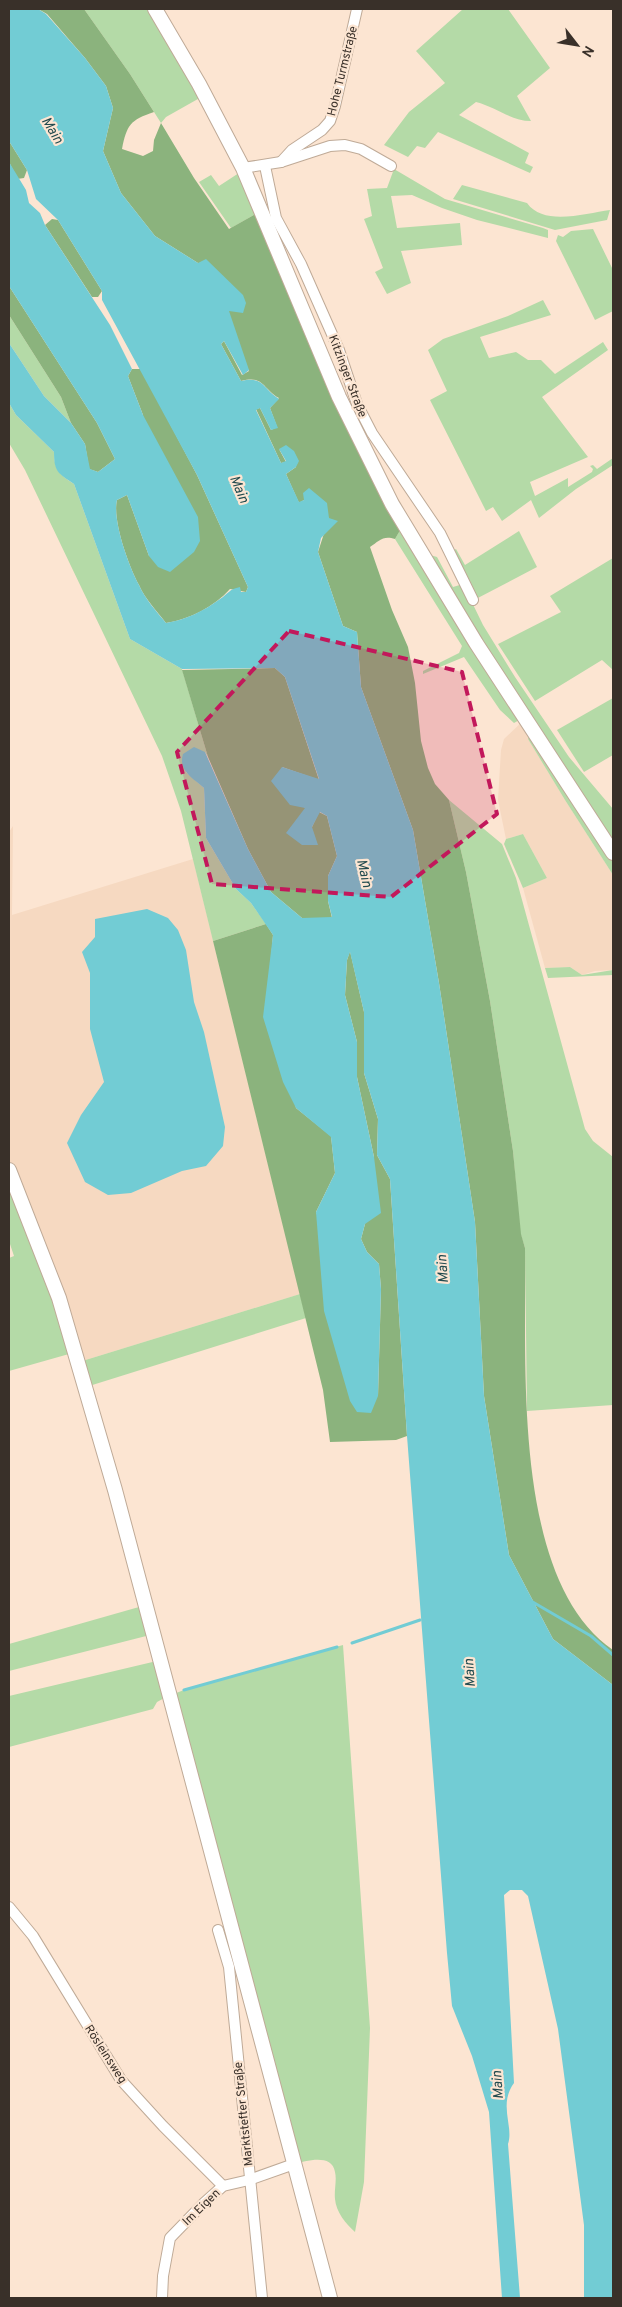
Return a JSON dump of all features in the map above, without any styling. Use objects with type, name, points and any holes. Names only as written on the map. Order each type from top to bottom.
[{"type":"main road","points":[[155,9],[202,90],[243,168],[340,397],[392,504],[476,643],[613,852]]},
{"type":"main road","points":[[9,1170],[58,1298],[76,1352],[193,1778],[330,2298]]},
{"type":"street","name":"Hohe Turmstraße","points":[[243,168],[281,162],[292,150],[322,130],[330,121],[357,9]]},
{"type":"street","points":[[281,162],[330,146],[345,145],[361,149],[392,166]]},
{"type":"street","name":"Kitzinger Straße","points":[[265,166],[276,218],[301,264],[336,341],[357,404],[372,434],[440,534],[472,600]]},
{"type":"street","name":"Rösleinsweg","points":[[9,1907],[33,1936],[121,2080],[163,2126],[223,2186]]},
{"type":"street","name":"Marktstefter Straße","points":[[218,1930],[228,1967],[262,2298]]},
{"type":"street","name":"Im Eigen","points":[[162,2298],[163,2276],[170,2238],[223,2186],[249,2180],[294,2164]]},
{"type":"highlighted area","points":[[289,631],[462,672],[497,814],[391,897],[212,884],[177,752]]},
{"type":"shaded area","points":[[524,720],[530,733],[528,739],[613,875],[613,970],[595,971],[582,975],[570,967],[545,968],[523,888],[547,878],[523,834],[506,839],[498,800],[501,750],[504,739]]},
{"type":"shaded area","points":[[13,826],[12,915],[193,859],[300,1294],[79,1362],[9,1170],[9,832]]},
{"type":"green space","points":[[38,9],[84,9],[130,74],[154,112],[140,118],[131,125],[126,134],[122,149],[143,156],[153,151],[154,140],[161,123],[194,178],[229,229],[259,212],[402,527],[395,539],[384,538],[370,547],[392,610],[408,647],[415,683],[421,741],[428,768],[435,784],[449,800],[466,872],[490,1001],[513,1151],[521,1234],[525,1248],[527,1406],[531,1464],[540,1521],[556,1573],[580,1617],[613,1650],[613,1685],[553,1639],[509,1555],[484,1396],[475,1222],[439,983],[413,830],[361,687],[357,632],[343,626],[318,552],[329,518],[304,500],[299,503],[286,474],[296,467],[279,449],[286,462],[281,463],[256,409],[260,408],[271,430],[277,427],[270,408],[279,398],[259,381],[241,381],[221,344],[224,341],[242,375],[249,371],[198,263],[155,236],[121,193],[103,151],[113,108],[106,86],[85,58],[47,14]]},
{"type":"green space","points":[[84,9],[155,9],[205,95],[166,117],[161,123],[130,74]]},
{"type":"green space","points":[[463,9],[508,9],[550,68],[517,96],[531,121],[517,119],[476,102],[459,115],[529,153],[525,163],[533,167],[530,173],[438,132],[425,148],[417,146],[408,157],[384,145],[409,112],[445,83],[416,51]]},
{"type":"green space","points":[[9,141],[27,170],[24,178],[17,179],[9,162]]},
{"type":"green space","points":[[394,169],[445,199],[548,230],[548,238],[477,220],[412,195],[391,196],[397,228],[460,223],[462,245],[401,251],[411,283],[387,294],[375,272],[383,268],[364,219],[372,216],[367,189],[387,188]]},
{"type":"green space","points":[[242,171],[259,212],[231,228],[199,182],[211,175],[219,186]]},
{"type":"green space","points":[[462,185],[527,203],[534,210],[554,217],[610,210],[607,220],[555,230],[453,199]]},
{"type":"green space","points":[[52,219],[58,220],[102,291],[98,297],[92,297],[45,225]]},
{"type":"green space","points":[[593,229],[613,270],[613,311],[595,320],[556,241],[558,235],[563,237],[571,231]]},
{"type":"green space","points":[[9,286],[97,423],[115,459],[98,472],[89,469],[85,444],[71,423],[61,397],[9,315]]},
{"type":"green space","points":[[543,300],[551,315],[480,337],[489,358],[516,352],[528,360],[541,360],[555,374],[603,342],[608,350],[542,397],[588,457],[530,482],[535,496],[568,478],[568,487],[592,472],[593,469],[590,466],[593,465],[597,469],[613,458],[613,465],[576,489],[539,518],[531,500],[502,521],[493,507],[486,511],[430,400],[447,391],[428,350],[443,339],[508,316]]},
{"type":"green space","points":[[9,315],[61,397],[71,423],[44,396],[9,343]]},
{"type":"green space","points":[[132,369],[141,369],[197,475],[248,587],[246,592],[230,589],[209,607],[184,619],[166,623],[144,595],[135,577],[122,543],[117,519],[117,500],[127,495],[149,556],[143,415],[128,376]]},
{"type":"green space","points":[[9,403],[16,415],[54,452],[57,468],[65,478],[74,484],[130,639],[182,669],[208,757],[205,752],[186,772],[204,788],[206,838],[236,889],[251,903],[266,924],[213,941],[181,811],[162,756],[25,470],[9,443]]},
{"type":"green space","points":[[402,527],[521,719],[514,723],[500,710],[464,657],[423,674],[423,671],[459,653],[462,646],[395,539]]},
{"type":"green space","points":[[519,531],[537,567],[474,600],[451,552],[456,549],[465,565]]},
{"type":"green space","points":[[430,555],[437,557],[453,587],[463,584],[483,625],[515,677],[569,757],[613,809],[613,849],[527,717]]},
{"type":"green space","points":[[613,558],[613,670],[602,660],[535,701],[498,644],[561,612],[550,596]]},
{"type":"green space","points":[[275,668],[285,677],[319,780],[282,767],[305,808],[312,827],[319,812],[327,816],[337,856],[328,876],[328,901],[332,918],[302,918],[271,892],[248,849],[208,757],[182,670]]},
{"type":"green space","points":[[613,698],[613,755],[584,772],[557,730]]},
{"type":"green space","points":[[530,732],[613,857],[613,875],[528,739]]},
{"type":"green space","points":[[449,800],[502,844],[516,878],[585,1129],[593,1141],[613,1157],[613,1405],[527,1411],[525,1248],[520,1232],[513,1151],[490,1001],[466,872]]},
{"type":"green space","points":[[523,834],[547,878],[523,888],[504,844],[506,839]]},
{"type":"green space","points":[[266,924],[273,935],[270,971],[296,1108],[331,1136],[335,1173],[316,1212],[378,1396],[381,1289],[379,1264],[367,1252],[361,1239],[365,1224],[374,1157],[357,1077],[357,1042],[345,995],[347,960],[350,951],[364,1012],[364,1073],[378,1119],[377,1155],[390,1179],[407,1436],[396,1440],[330,1442],[323,1390],[213,941]]},
{"type":"green space","points":[[570,967],[582,975],[613,970],[613,975],[548,978],[545,968]]},
{"type":"green space","points":[[9,1170],[76,1352],[9,1371],[9,1258],[14,1256],[9,1241]]},
{"type":"green space","points":[[300,1294],[306,1318],[86,1387],[79,1362]]},
{"type":"green space","points":[[146,1605],[154,1634],[9,1671],[9,1644]]},
{"type":"green space","points":[[343,1645],[370,2028],[364,2182],[355,2232],[337,2209],[335,2196],[336,2175],[333,2166],[324,2160],[305,2161],[294,2164],[170,1695],[157,1702],[153,1709],[9,1747],[9,1696],[161,1660],[171,1695]]},
{"type":"water","name":"Main","points":[[9,9],[38,9],[46,14],[85,58],[106,86],[113,108],[103,151],[121,193],[155,236],[198,263],[206,259],[243,295],[246,303],[243,313],[229,311],[249,370],[243,375],[224,341],[221,344],[241,381],[254,380],[259,382],[279,399],[270,408],[278,428],[271,430],[260,408],[256,410],[281,463],[286,461],[279,449],[286,445],[294,451],[299,461],[296,467],[286,474],[299,502],[304,500],[303,493],[309,488],[327,503],[329,518],[338,521],[321,538],[318,552],[343,626],[357,632],[361,687],[413,830],[439,983],[475,1222],[484,1396],[509,1555],[553,1639],[613,1685],[613,2298],[584,2298],[584,2225],[558,2029],[528,1896],[522,1890],[510,1890],[504,1895],[514,2083],[509,2091],[507,2107],[508,2144],[520,2298],[502,2298],[489,2112],[472,2056],[452,2006],[407,1436],[390,1179],[377,1155],[378,1119],[364,1073],[364,1012],[350,952],[347,960],[345,995],[357,1042],[357,1077],[374,1157],[381,1213],[365,1224],[361,1239],[367,1252],[379,1264],[381,1289],[378,1396],[371,1413],[357,1412],[350,1401],[324,1311],[316,1212],[335,1173],[331,1137],[296,1108],[283,1082],[263,1017],[273,935],[251,903],[236,889],[206,838],[204,788],[185,770],[182,760],[183,754],[194,747],[205,752],[248,849],[271,892],[302,918],[332,917],[328,901],[328,876],[337,856],[327,816],[320,812],[312,827],[318,845],[302,845],[286,833],[305,808],[290,805],[271,781],[282,767],[319,779],[285,677],[275,668],[182,669],[130,639],[74,484],[56,468],[54,452],[16,415],[9,403],[9,343],[44,396],[71,423],[85,444],[90,469],[98,472],[115,459],[97,423],[9,286],[9,162],[26,190],[29,203],[40,213],[45,225],[110,325],[132,369],[128,376],[143,415],[198,517],[200,541],[194,552],[170,572],[158,567],[149,556],[127,495],[117,500],[117,519],[122,543],[142,590],[151,605],[166,623],[180,620],[201,611],[233,589],[240,587],[241,592],[246,592],[248,587],[197,475],[102,300],[102,291],[58,220],[36,199],[27,170],[9,141]]},
{"type":"water","points":[[147,909],[168,918],[178,930],[186,950],[194,1002],[204,1032],[225,1127],[223,1146],[206,1166],[182,1171],[131,1193],[108,1195],[85,1182],[67,1143],[81,1115],[104,1082],[90,1029],[90,973],[82,952],[95,937],[95,919]]},
{"type":"waterway","points":[[531,1601],[591,1636],[613,1655]]},
{"type":"waterway","points":[[352,1643],[420,1620]]},
{"type":"waterway","points":[[184,1690],[337,1647]]}]
